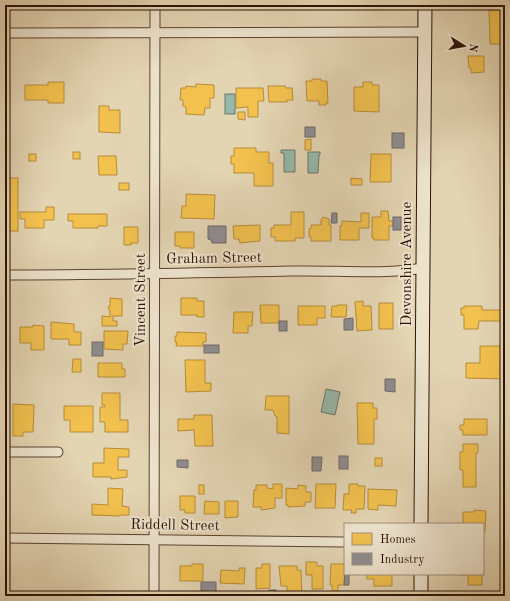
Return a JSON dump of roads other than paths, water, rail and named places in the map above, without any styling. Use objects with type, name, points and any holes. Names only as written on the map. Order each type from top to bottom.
[{"type":"main road","name":"Devonshire Avenue","points":[[421,523],[425,5]]},
{"type":"main road","points":[[421,575],[422,596]]},
{"type":"street","name":"Vincent Street","points":[[154,596],[156,5]]},
{"type":"street","points":[[5,34],[425,32]]},
{"type":"street","name":"Graham Street","points":[[5,275],[300,271],[399,272],[424,268]]},
{"type":"street","points":[[5,452],[58,452]]},
{"type":"street","name":"Riddell Street","points":[[5,538],[344,542]]}]
